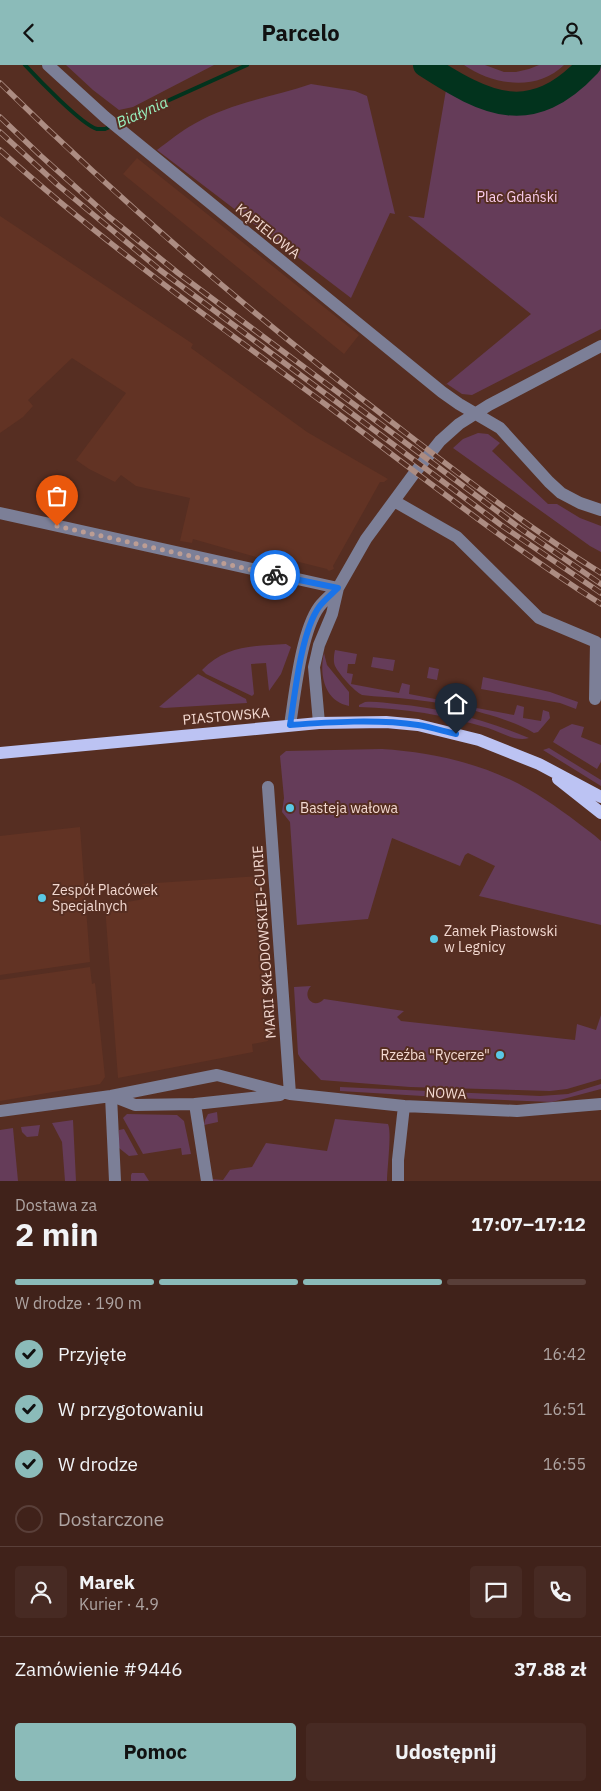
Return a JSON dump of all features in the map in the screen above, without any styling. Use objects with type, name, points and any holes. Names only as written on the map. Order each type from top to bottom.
[{"type":"main road","name":"PIASTOWSKA","points":[[0,753],[319,723],[418,725],[479,740],[538,764],[601,797]]},
{"type":"main road","name":"PIASTOWSKA","points":[[538,764],[601,813]]},
{"type":"street","name":"KĄPIELOWA","points":[[48,65],[105,117],[442,392],[503,431],[561,493],[580,503],[601,510]]},
{"type":"street","points":[[290,725],[297,680],[308,631],[318,607],[338,588],[366,539],[440,441],[475,413],[601,347]]},
{"type":"street","points":[[394,501],[457,537],[538,618],[596,642],[595,699]]},
{"type":"street","points":[[0,513],[338,588]]},
{"type":"street","points":[[319,723],[314,667],[319,645],[332,614],[338,588]]},
{"type":"street","name":"MARII SKŁODOWSKIEJ-CURIE","points":[[268,787],[290,1094]]},
{"type":"street","points":[[0,1111],[111,1096],[217,1075],[290,1094]]},
{"type":"street","points":[[229,1079],[236,1090],[234,1096],[229,1101]]},
{"type":"street","points":[[111,1096],[135,1105],[196,1104],[290,1094]]},
{"type":"street","name":"NOWA","points":[[290,1094],[404,1105],[517,1111],[601,1103]]},
{"type":"street","points":[[111,1096],[115,1181]]},
{"type":"street","points":[[196,1104],[207,1181]]},
{"type":"street","points":[[398,1181],[398,1160],[404,1105]]},
{"type":"shaded area","points":[[137,158],[359,335],[344,354],[123,174]]},
{"type":"shaded area","points":[[0,216],[193,344],[191,348],[307,432],[388,479],[380,482],[333,566],[334,569],[329,571],[279,557],[277,563],[193,539],[192,543],[180,541],[190,498],[136,486],[121,475],[115,482],[76,460],[126,393],[72,358],[28,400],[33,406],[23,417],[0,433]]},
{"type":"shaded area","name":"Zespół Placówek Specjalnych","points":[[80,827],[90,962],[0,975],[0,836]]},
{"type":"shaded area","points":[[258,876],[268,1041],[252,1044],[253,1052],[118,1078],[105,906],[144,899],[142,884]]},
{"type":"shaded area","points":[[90,967],[92,984],[95,983],[105,1077],[100,1084],[0,1101],[0,980]]},
{"type":"green space","points":[[66,65],[214,65],[133,107],[119,110],[93,90]]},
{"type":"green space","points":[[464,65],[485,65],[504,72],[516,72],[539,65],[564,65],[553,74],[541,79],[514,83],[488,77]]},
{"type":"green space","name":"Plac Gdański","points":[[601,65],[601,329],[472,395],[462,394],[447,384],[444,386],[531,314],[408,216],[424,218],[446,90],[485,108],[511,113],[525,113],[539,110],[558,102],[571,93]]},
{"type":"green space","points":[[311,84],[355,91],[367,96],[395,214],[390,213],[351,298],[157,150],[194,124],[222,111]]},
{"type":"green space","points":[[478,433],[488,434],[500,443],[492,451],[548,504],[557,504],[580,518],[601,526],[601,552],[453,448],[463,439]]},
{"type":"green space","points":[[286,644],[291,647],[281,674],[269,691],[266,663],[251,664],[254,694],[252,696],[206,674],[202,670],[211,662],[231,651],[241,648]]},
{"type":"green space","points":[[335,650],[357,654],[355,664],[348,664],[347,673],[353,674],[351,684],[399,693],[402,683],[410,685],[409,694],[456,703],[458,694],[468,696],[466,706],[514,715],[517,705],[524,707],[523,718],[541,721],[543,710],[549,712],[550,718],[538,732],[534,733],[522,726],[490,715],[455,706],[402,698],[362,695],[343,678],[335,666]]},
{"type":"green space","points":[[324,653],[327,665],[349,692],[349,706],[334,699],[325,685],[322,669]]},
{"type":"green space","points":[[373,657],[395,660],[393,671],[371,667]]},
{"type":"green space","points":[[429,667],[439,669],[437,680],[427,678]]},
{"type":"green space","points":[[198,674],[246,699],[247,703],[159,707]]},
{"type":"green space","points":[[483,677],[550,692],[578,702],[576,709],[560,703],[481,689]]},
{"type":"green space","points":[[365,702],[413,706],[447,712],[480,720],[529,738],[513,738],[472,723],[424,713],[359,707],[359,705]]},
{"type":"green space","points":[[572,724],[584,727],[581,737],[601,745],[601,762],[597,769],[553,742],[560,730]]},
{"type":"green space","points":[[549,748],[601,780],[601,786],[543,750]]},
{"type":"green space","points":[[382,749],[439,756],[494,773],[537,794],[594,835],[601,841],[601,925],[479,896],[495,866],[468,853],[465,855],[460,866],[392,838],[368,919],[297,925],[290,822],[282,812],[284,798],[280,756],[286,751]]},
{"type":"green space","points":[[311,986],[307,994],[313,1003],[324,999],[404,1011],[397,1017],[401,1021],[575,1040],[577,1024],[596,1030],[601,1015],[601,1079],[567,1089],[550,1091],[410,1087],[321,1080],[298,1054],[294,987]]},
{"type":"green space","points":[[601,1084],[601,1089],[552,1102],[340,1091],[340,1087],[540,1096],[568,1094]]},
{"type":"green space","points":[[217,1112],[218,1122],[204,1125],[208,1114]]},
{"type":"green space","points":[[127,1114],[177,1115],[184,1121],[191,1154],[182,1155],[181,1148],[143,1154],[123,1118]]},
{"type":"green space","points":[[335,1119],[388,1124],[387,1181],[211,1181],[211,1179],[223,1180],[230,1170],[252,1167],[266,1143],[327,1151]]},
{"type":"green space","points":[[73,1120],[76,1181],[65,1181],[62,1142],[52,1123]]},
{"type":"green space","points":[[40,1125],[38,1136],[27,1137],[22,1132],[21,1127]]},
{"type":"green space","points":[[13,1128],[18,1181],[0,1181],[0,1130]]},
{"type":"green space","points":[[124,1129],[138,1155],[129,1156],[119,1148],[119,1130]]},
{"type":"green space","points":[[132,1173],[144,1173],[149,1181],[131,1181]]},
{"type":"waterway","name":"Białynia","points":[[25,65],[81,119],[97,129],[105,129],[247,65]]},
{"type":"waterway","points":[[425,65],[469,91],[489,99],[508,103],[528,103],[548,97],[568,84],[589,65]]},
{"type":"railway","points":[[0,83],[141,215],[288,340],[493,499],[601,573]]},
{"type":"railway","points":[[0,117],[108,216],[178,273],[521,529],[601,584]]},
{"type":"railway","points":[[0,132],[59,186],[160,270],[501,525],[601,593]]},
{"type":"railway","points":[[0,150],[78,217],[200,312],[495,532],[601,604]]},
{"type":"way so far","points":[[57,526],[275,575]]},
{"type":"place","name":"Basteja wałowa","points":[[290,808]]},
{"type":"place","name":"Zespół Placówek Specjalnych","points":[[42,898]]},
{"type":"place","name":"Zamek Piastowski w Legnicy","points":[[434,939]]},
{"type":"place","name":"Rzeźba \"Rycerze\"","points":[[500,1055]]},
{"type":"route","points":[[275,575],[338,588],[318,607],[308,631],[297,680],[290,725],[386,723],[418,725],[456,734]]}]
